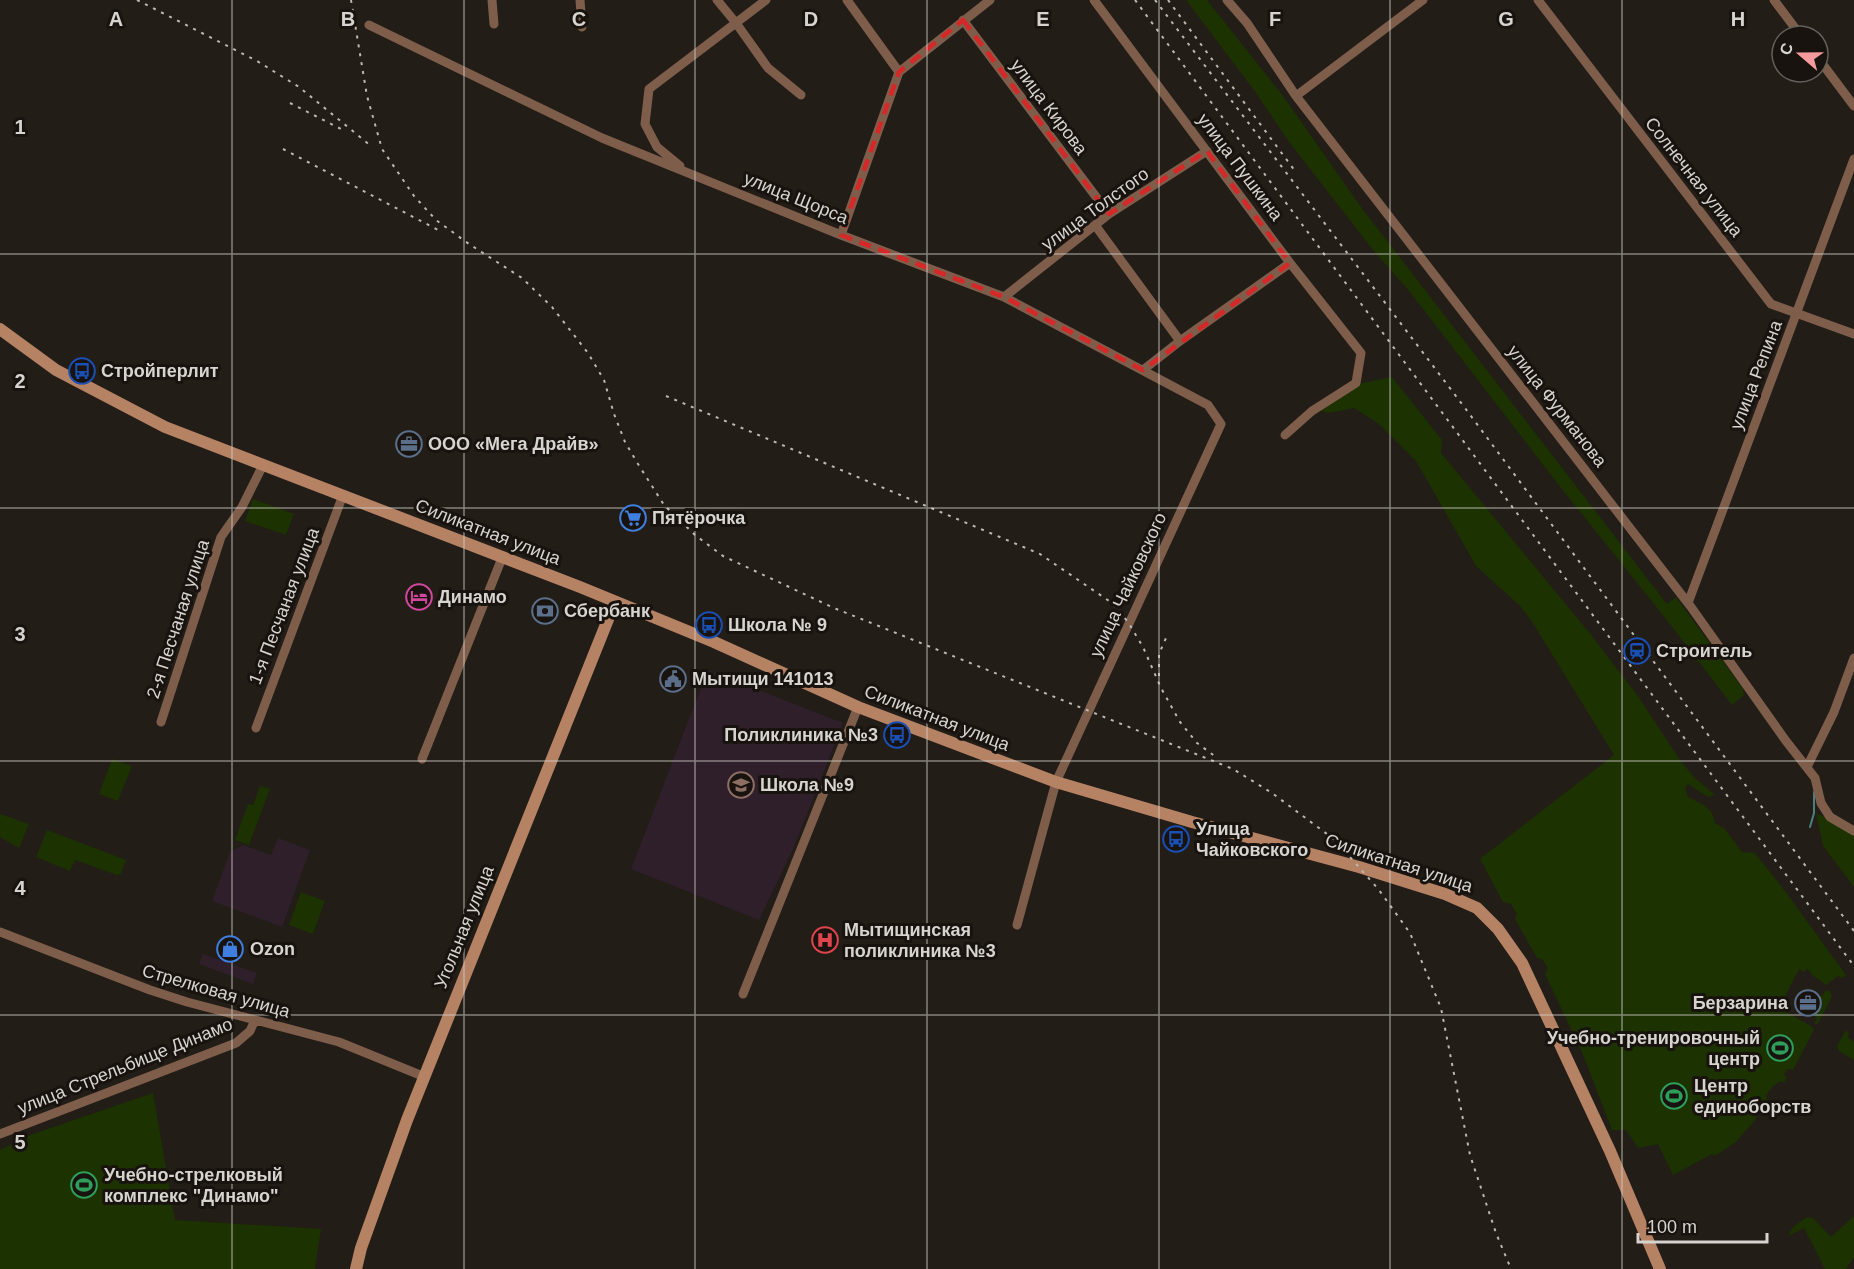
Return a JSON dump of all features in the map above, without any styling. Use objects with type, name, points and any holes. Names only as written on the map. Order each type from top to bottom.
[{"type":"street","points":[[492,0],[494,24]]},
{"type":"street","points":[[579,0],[582,27]]},
{"type":"street","points":[[717,0],[768,68],[801,94]]},
{"type":"street","points":[[686,171],[657,147],[645,124],[649,90],[766,0]]},
{"type":"street","points":[[847,0],[899,72]]},
{"type":"street","points":[[841,235],[899,72],[990,0]]},
{"type":"street","name":"улица Пушкина","points":[[1095,0],[1290,263],[1361,352],[1356,383],[1312,411],[1285,435]]},
{"type":"street","name":"улица Фурманова","points":[[1227,0],[1247,23],[1296,96],[1688,603],[1815,778],[1821,803],[1830,817],[1854,831]]},
{"type":"street","points":[[1296,96],[1423,0]]},
{"type":"street","name":"Солнечная улица","points":[[1538,0],[1771,304],[1854,334]]},
{"type":"street","points":[[1774,0],[1793,24]]},
{"type":"street","name":"улица Кирова","points":[[963,20],[1110,214]]},
{"type":"street","name":"улица Щорса","points":[[369,25],[602,138],[841,235],[1004,297],[1208,405]]},
{"type":"street","points":[[1830,74],[1854,106]]},
{"type":"street","name":"улица Толстого","points":[[1004,297],[1110,214],[1208,151]]},
{"type":"street","name":"улица Репина","points":[[1688,603],[1854,159]]},
{"type":"street","points":[[1095,225],[1180,340]]},
{"type":"street","points":[[1143,370],[1180,340],[1290,263]]},
{"type":"street","name":"Силикатная улица","points":[[0,329],[56,370],[165,427],[615,602],[714,642],[858,707],[1056,782],[1359,867],[1445,894],[1477,908],[1498,928],[1522,963],[1610,1150],[1660,1269]]},
{"type":"street","name":"улица Чайковского","points":[[1056,782],[1221,424],[1208,405]]},
{"type":"street","name":"2-я Песчаная улица","points":[[161,722],[221,537],[242,507],[263,465]]},
{"type":"street","name":"1-я Песчаная улица","points":[[256,728],[343,495]]},
{"type":"street","points":[[422,759],[502,558]]},
{"type":"street","name":"Угольная улица","points":[[356,1269],[361,1248],[425,1077],[615,602]]},
{"type":"street","points":[[1807,767],[1834,712],[1854,658]]},
{"type":"street","points":[[743,994],[858,707]]},
{"type":"street","points":[[1017,925],[1056,782]]},
{"type":"street","name":"Стрелковая улица","points":[[0,932],[150,990],[339,1042],[425,1077]]},
{"type":"street","name":"улица Стрельбище Динамо","points":[[0,1134],[236,1043],[250,1031],[255,1020]]},
{"type":"highlighted area","points":[[963,20],[1109,214],[1207,151],[1290,263],[1143,370],[1004,297],[841,235],[899,72]]},
{"type":"shaded area","name":"Школа №9","points":[[708,670],[843,723],[794,847],[759,920],[631,869]]},
{"type":"shaded area","points":[[278,838],[310,850],[282,927],[212,901],[230,852],[243,845],[271,855]]},
{"type":"shaded area","points":[[203,954],[257,973],[253,984],[199,964]]},
{"type":"green space","points":[[1186,0],[1207,0],[1283,96],[1361,207],[1667,604],[1676,597],[1743,689],[1744,695],[1732,705],[1410,292],[1373,250],[1289,142],[1256,93]]},
{"type":"green space","points":[[1392,377],[1442,440],[1441,453],[1588,631],[1638,696],[1680,760],[1695,778],[1715,795],[1708,797],[1688,784],[1685,787],[1688,797],[1702,804],[1712,813],[1715,823],[1724,828],[1742,852],[1755,853],[1846,975],[1842,978],[1838,976],[1826,985],[1807,969],[1804,972],[1799,969],[1779,1008],[1814,1030],[1793,1070],[1787,1069],[1784,1083],[1781,1081],[1773,1086],[1766,1096],[1769,1104],[1761,1110],[1736,1142],[1715,1156],[1712,1154],[1673,1175],[1658,1144],[1638,1148],[1626,1130],[1612,1130],[1582,1052],[1545,974],[1548,968],[1542,959],[1537,958],[1515,919],[1517,914],[1511,904],[1503,902],[1480,859],[1614,755],[1531,620],[1520,606],[1476,566],[1416,461],[1379,424],[1354,408],[1328,413],[1322,411],[1322,407],[1358,384]]},
{"type":"green space","points":[[253,499],[294,514],[286,535],[245,521]]},
{"type":"green space","points":[[112,759],[132,766],[118,801],[99,794]]},
{"type":"green space","points":[[260,786],[270,789],[249,845],[235,840],[248,804],[253,805]]},
{"type":"green space","points":[[1816,813],[1854,830],[1854,887],[1823,846]]},
{"type":"green space","points":[[0,814],[29,824],[19,848],[0,837]]},
{"type":"green space","points":[[47,830],[126,860],[121,874],[117,875],[75,860],[70,871],[36,857]]},
{"type":"green space","points":[[301,892],[325,901],[313,934],[289,925]]},
{"type":"green space","points":[[1825,991],[1830,991],[1832,997],[1817,1025],[1814,1023],[1817,1018],[1814,1016],[1822,1002],[1817,998]]},
{"type":"green space","points":[[1846,1030],[1849,1033],[1848,1037],[1854,1042],[1854,1060],[1839,1051],[1837,1046]]},
{"type":"green space","name":"Учебно-стрелковый комплекс \"Динамо\"","points":[[153,1093],[175,1220],[321,1229],[315,1269],[0,1269],[0,1150],[30,1135]]},
{"type":"green space","points":[[1854,1216],[1854,1257],[1846,1269],[1825,1269],[1804,1228],[1788,1236],[1793,1227],[1807,1217],[1813,1218],[1831,1237]]},
{"type":"waterway","points":[[1810,827],[1814,813],[1814,792]]},
{"type":"railway","points":[[137,0],[257,61],[299,87],[371,146]]},
{"type":"railway","points":[[351,0],[367,96],[382,149],[414,196],[436,220],[522,278],[552,307],[588,353],[604,380],[625,442],[638,464],[664,505],[695,535],[723,556],[834,608],[1233,769],[1272,793],[1335,840],[1379,890],[1410,933],[1441,1008],[1470,1155],[1496,1233],[1511,1269]]},
{"type":"railway","points":[[1135,0],[1854,966]]},
{"type":"railway","points":[[1155,0],[1465,408],[1854,931]]},
{"type":"railway","points":[[1168,0],[1295,171]]},
{"type":"railway","points":[[290,103],[345,131]]},
{"type":"railway","points":[[283,149],[442,232]]},
{"type":"railway","points":[[666,396],[1040,554],[1112,603],[1128,622],[1143,647],[1161,688],[1180,722],[1197,743],[1216,757]]},
{"type":"railway","points":[[1159,676],[1159,654],[1166,638]]},
{"type":"place","name":"Стройперлит","points":[[82,371]]},
{"type":"place","name":"ООО «Мега Драйв»","points":[[409,444]]},
{"type":"place","name":"Пятёрочка","points":[[633,518]]},
{"type":"place","name":"Динамо","points":[[419,597]]},
{"type":"place","name":"Сбербанк","points":[[545,611]]},
{"type":"place","name":"Школа № 9","points":[[709,625]]},
{"type":"place","name":"Строитель","points":[[1637,651]]},
{"type":"place","name":"Мытищи 141013","points":[[673,679]]},
{"type":"place","name":"Поликлиника №3","points":[[897,735]]},
{"type":"place","name":"Школа №9","points":[[741,785]]},
{"type":"place","name":"Улица Чайковского","points":[[1176,839]]},
{"type":"place","name":"Мытищинская поликлиника №3","points":[[825,940]]},
{"type":"place","name":"Ozon","points":[[230,949]]},
{"type":"place","name":"Берзарина","points":[[1808,1003]]},
{"type":"place","name":"Учебно-тренировочный центр","points":[[1780,1048]]},
{"type":"place","name":"Центр единоборств","points":[[1674,1096]]},
{"type":"place","name":"Учебно-стрелковый комплекс \"Динамо\"","points":[[84,1185]]}]
